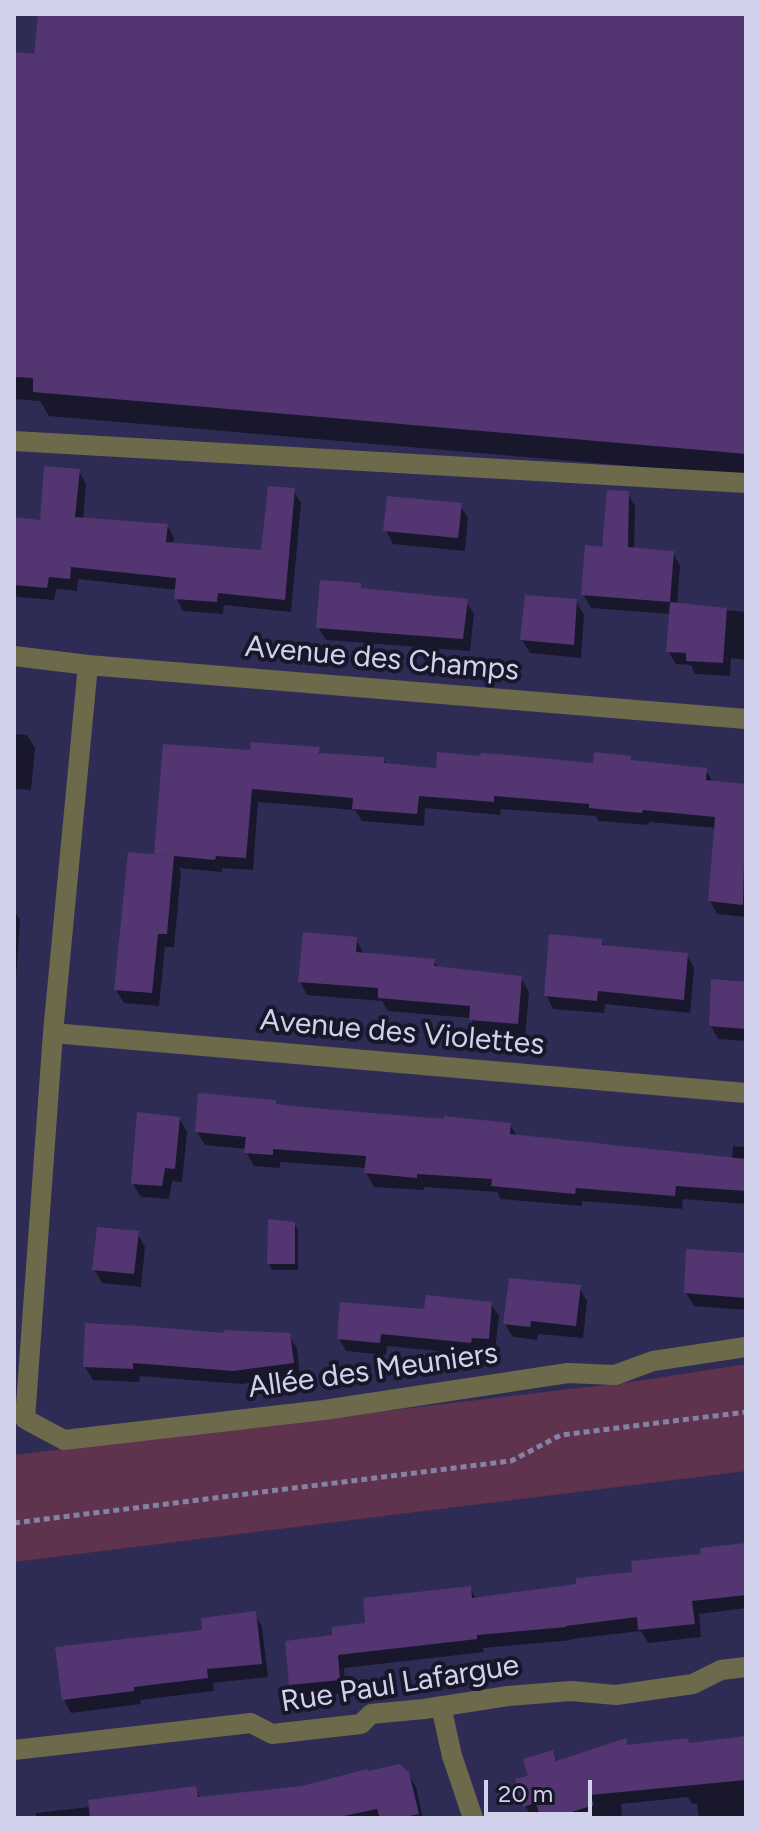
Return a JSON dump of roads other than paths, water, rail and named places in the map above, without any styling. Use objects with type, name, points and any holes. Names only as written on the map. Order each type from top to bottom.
[{"type":"street","points":[[14,441],[746,483]]},
{"type":"street","name":"Avenue des Champs","points":[[14,656],[88,665],[746,719]]},
{"type":"street","points":[[19,1423],[88,665]]},
{"type":"street","name":"Avenue des Violettes","points":[[53,1033],[746,1093]]},
{"type":"street","name":"Allée des Meuniers","points":[[19,1423],[64,1440],[324,1410],[568,1373],[615,1375],[653,1361],[746,1347]]},
{"type":"street","name":"Rue Paul Lafargue","points":[[14,1750],[251,1723],[272,1734],[361,1724],[371,1714],[508,1696],[571,1691],[616,1695],[693,1684],[721,1670],[746,1667]]},
{"type":"street","points":[[441,1706],[452,1756],[473,1818]]}]
